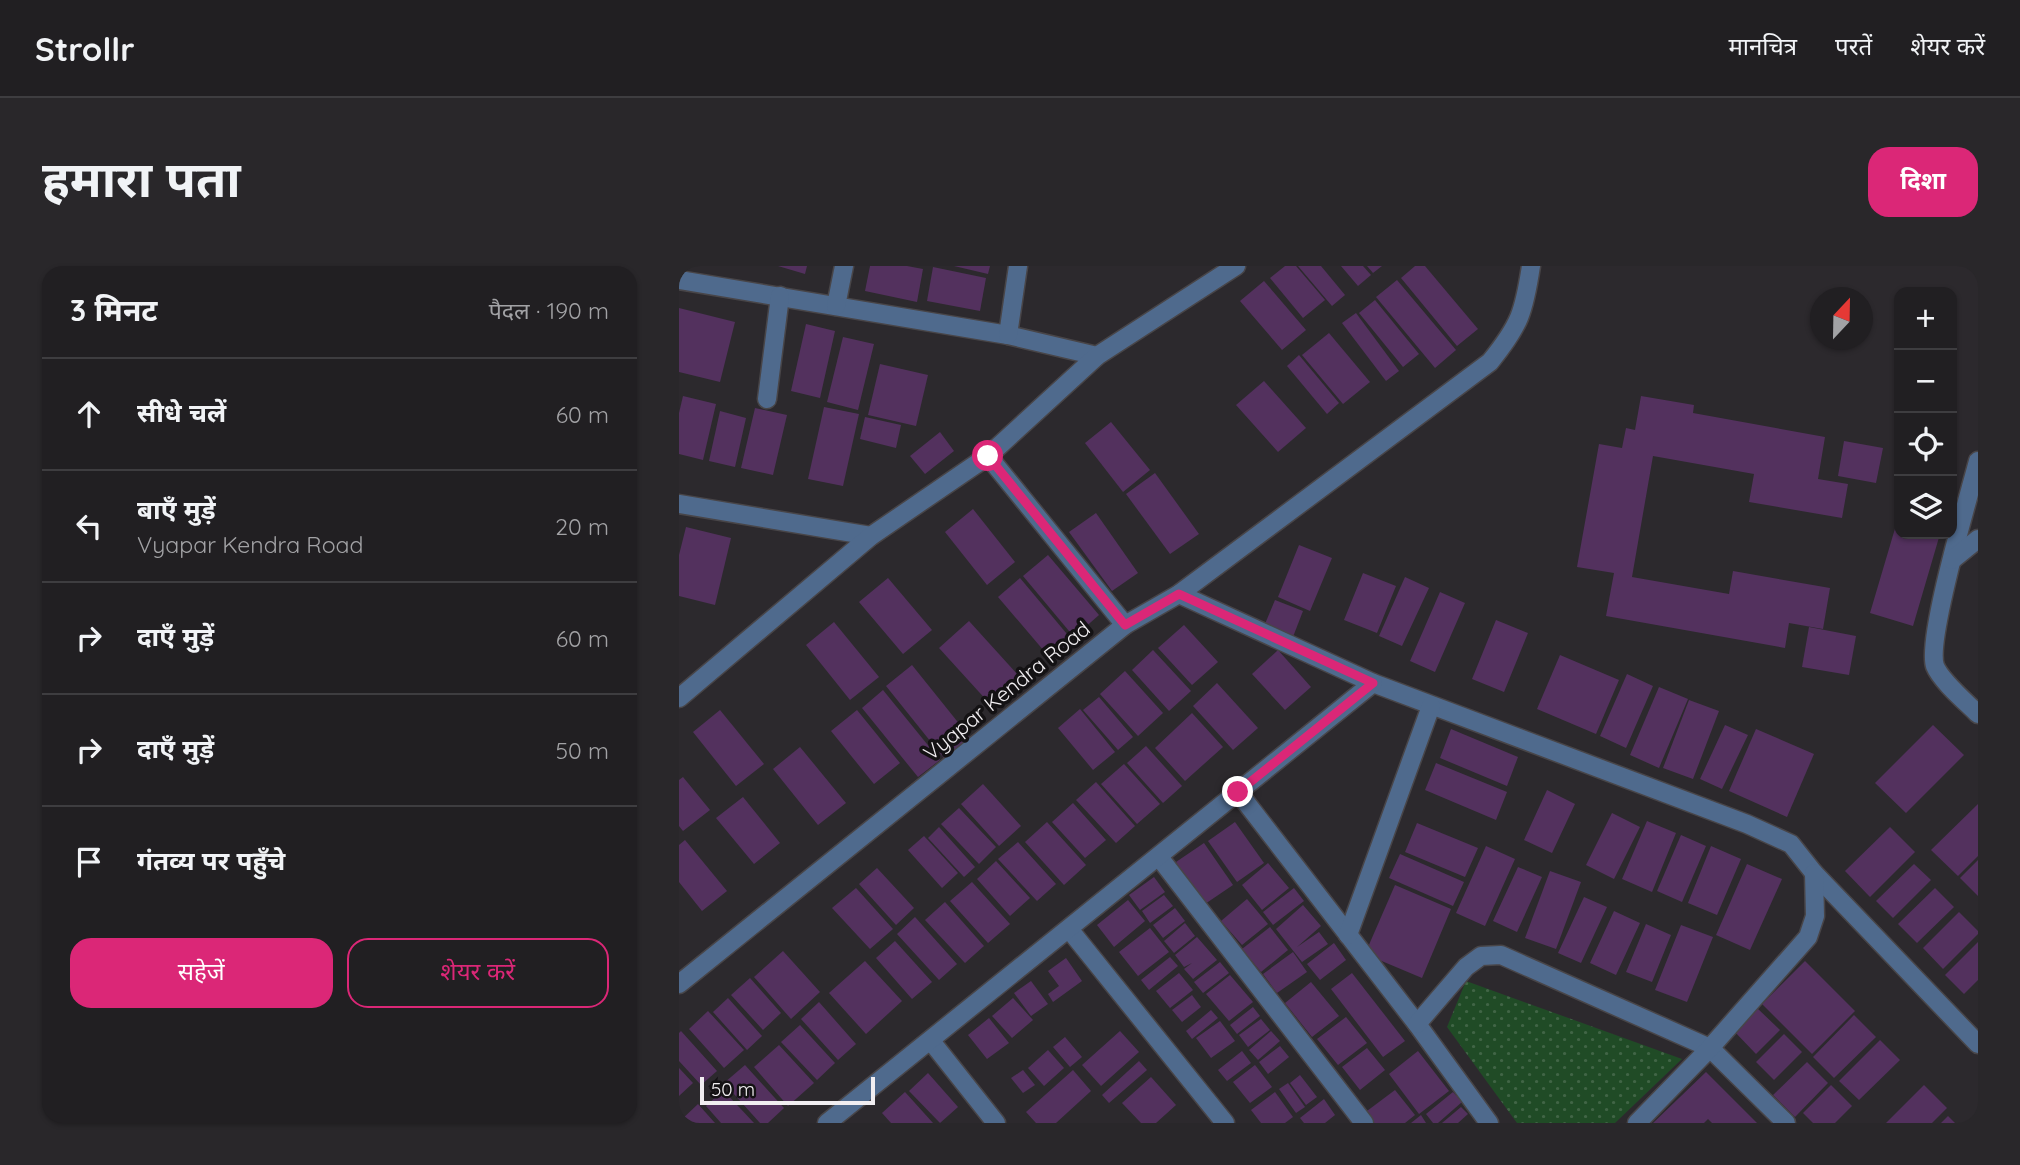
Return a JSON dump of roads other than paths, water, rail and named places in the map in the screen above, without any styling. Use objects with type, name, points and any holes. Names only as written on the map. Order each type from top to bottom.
[{"type":"street","points":[[837,306],[844,266]]},
{"type":"street","points":[[1008,335],[1018,266]]},
{"type":"street","points":[[1202,290],[1208,266]]},
{"type":"street","points":[[679,698],[871,536],[988,456],[1097,356],[1236,266]]},
{"type":"street","name":"Vyapar Kendra Road","points":[[679,984],[1125,625],[1179,594],[1490,362],[1510,337],[1524,309],[1531,266]]},
{"type":"street","points":[[679,279],[1008,335],[1097,356]]},
{"type":"street","points":[[767,398],[780,296]]},
{"type":"street","points":[[988,456],[1125,625]]},
{"type":"street","points":[[1978,461],[1933,646],[1934,664],[1939,674],[1978,714]]},
{"type":"street","points":[[679,504],[871,536]]},
{"type":"street","points":[[1952,560],[1978,538]]},
{"type":"street","points":[[1179,594],[1373,683],[1758,829],[1791,844],[1814,873],[1978,1044]]},
{"type":"street","points":[[827,1123],[1373,683]]},
{"type":"street","points":[[1348,935],[1431,706]]},
{"type":"street","points":[[1238,792],[1417,1024],[1489,1123]]},
{"type":"street","points":[[1159,857],[1364,1123]]},
{"type":"street","points":[[1637,1123],[1710,1048],[1808,937],[1815,916],[1814,873]]},
{"type":"street","points":[[1069,929],[1225,1123]]},
{"type":"street","points":[[1417,1024],[1466,967],[1481,956],[1501,955],[1710,1048],[1786,1123]]},
{"type":"street","points":[[931,1041],[996,1123]]}]
